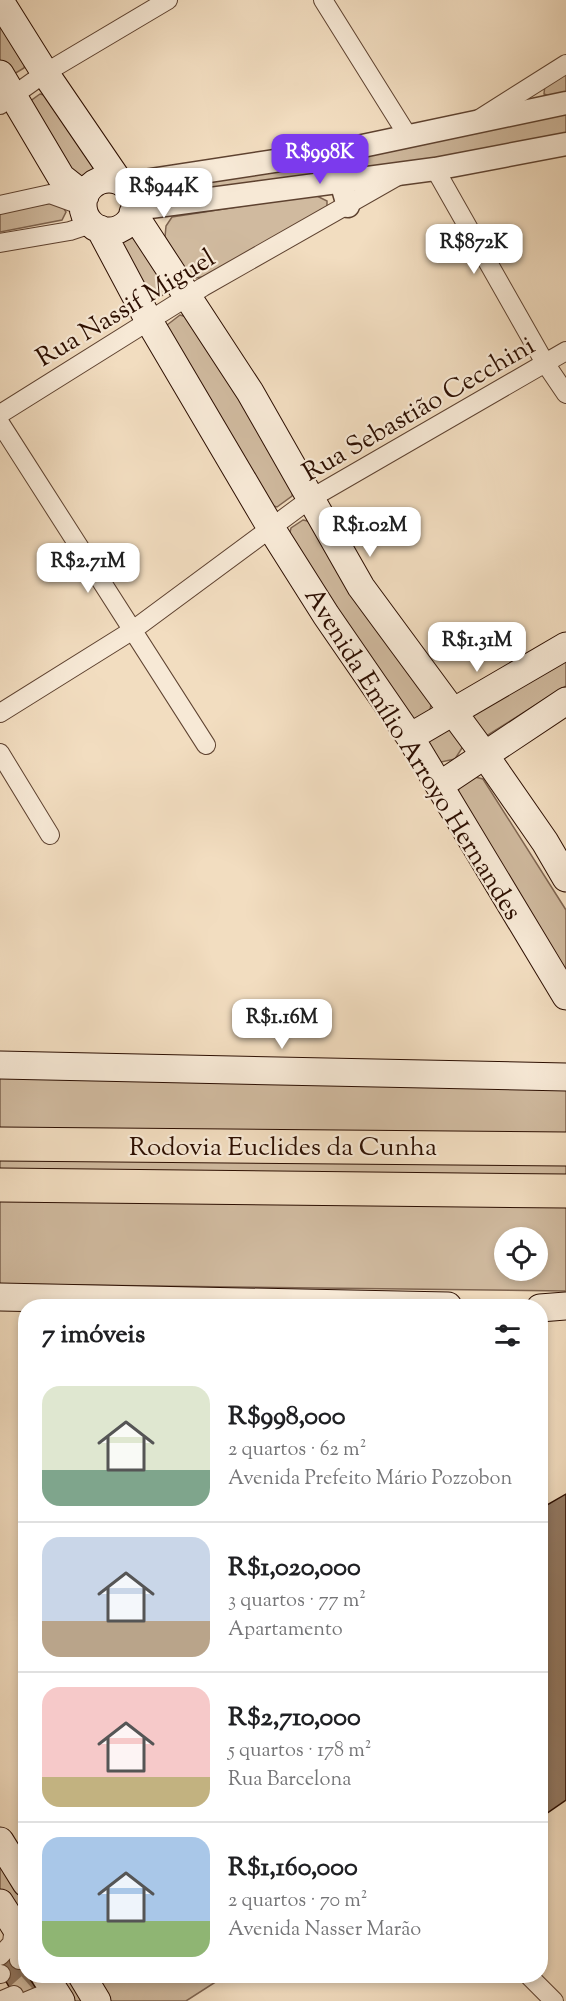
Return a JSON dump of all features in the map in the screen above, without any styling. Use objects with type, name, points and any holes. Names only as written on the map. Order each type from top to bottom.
[{"type":"highway","name":"Rodovia Euclides da Cunha","points":[[0,1144],[566,1149]]},
{"type":"highway","name":"Rodovia Euclides da Cunha","points":[[0,1185],[566,1191]]},
{"type":"main road","name":"Avenida Emílio Arroyo Hernandes","points":[[0,1],[45,73],[121,182],[132,194],[134,211],[250,392],[361,587],[484,754],[545,842],[566,878]]},
{"type":"main road","name":"Avenida Emílio Arroyo Hernandes","points":[[4,91],[61,177],[90,214],[149,321],[271,528],[326,615],[410,737],[565,992]]},
{"type":"main road","points":[[121,182],[98,181],[90,214],[108,231],[123,226],[134,211]]},
{"type":"main road","points":[[410,737],[566,646]]},
{"type":"main road","points":[[440,785],[566,701]]},
{"type":"main road","points":[[0,1065],[566,1077]]},
{"type":"main road","points":[[0,1297],[100,1299]]},
{"type":"main road","points":[[548,1308],[566,1307]]},
{"type":"main road","points":[[1,1846],[18,1871]]},
{"type":"main road","points":[[44,1983],[61,2001]]},
{"type":"main road","points":[[86,1983],[97,2001]]},
{"type":"street","points":[[4,91],[45,73],[168,0]]},
{"type":"street","points":[[323,0],[408,136]]},
{"type":"street","points":[[476,121],[566,64]]},
{"type":"street","points":[[121,182],[334,152],[566,103]]},
{"type":"street","points":[[134,211],[435,169],[566,144]]},
{"type":"street","points":[[334,152],[348,206]]},
{"type":"street","points":[[435,169],[545,363],[566,394]]},
{"type":"street","name":"Rua Nassif Miguel","points":[[0,414],[188,297],[402,174]]},
{"type":"street","points":[[0,205],[50,194],[90,214],[70,231],[0,243]]},
{"type":"street","name":"Rua Sebastião Cecchini","points":[[0,713],[133,630],[310,499],[566,351]]},
{"type":"street","points":[[0,423],[206,745]]},
{"type":"street","points":[[0,753],[50,835]]},
{"type":"street","points":[[0,1968],[12,1943],[17,1938]]},
{"type":"street","points":[[537,1983],[554,2001]]},
{"type":"street","points":[[14,1999],[39,1996],[54,2001]]},
{"type":"shaded area","points":[[0,17],[26,60],[24,68],[14,74],[0,62]]},
{"type":"shaded area","points":[[566,71],[566,93],[552,97],[544,94],[545,84]]},
{"type":"shaded area","points":[[40,94],[49,96],[102,175],[83,187],[29,102]]},
{"type":"shaded area","points":[[566,112],[566,134],[366,172],[352,167],[352,158]]},
{"type":"shaded area","points":[[317,166],[318,174],[153,201],[151,190]]},
{"type":"shaded area","points":[[315,195],[327,201],[327,209],[207,276],[196,278],[188,274],[165,237],[166,226],[172,217]]},
{"type":"shaded area","points":[[52,203],[63,207],[66,212],[62,220],[0,232],[0,212]]},
{"type":"shaded area","points":[[135,229],[168,284],[166,293],[153,301],[144,299],[118,237]]},
{"type":"shaded area","points":[[180,315],[190,318],[294,486],[292,496],[277,507],[267,504],[167,336],[167,325]]},
{"type":"shaded area","points":[[303,520],[312,522],[432,699],[430,710],[416,719],[404,716],[288,540],[291,528]]},
{"type":"shaded area","points":[[566,654],[566,686],[488,735],[479,734],[470,720],[474,710]]},
{"type":"shaded area","points":[[451,728],[462,741],[462,748],[455,759],[441,762],[430,754],[428,739]]},
{"type":"shaded area","points":[[475,777],[483,779],[566,910],[566,971],[456,799],[460,785]]},
{"type":"shaded area","points":[[0,1075],[566,1089],[566,1141],[0,1136]]},
{"type":"shaded area","points":[[0,1151],[566,1155],[566,1178],[0,1175]]},
{"type":"shaded area","points":[[0,1201],[566,1207],[566,1291],[0,1284]]},
{"type":"shaded area","points":[[0,1864],[18,1892],[18,1922],[0,1892]]},
{"type":"shaded area","points":[[56,1983],[75,1983],[86,2001],[68,2001]]},
{"type":"shaded area","points":[[97,1983],[214,1983],[186,2001],[109,2001]]},
{"type":"building","points":[[566,1494],[566,1800],[548,1812],[548,1504]]},
{"type":"building","points":[[16,1955],[18,1983],[33,1983],[36,1988],[16,1999],[0,1971],[0,1964]]},
{"type":"tunnel","points":[[14,1995],[28,1983]]}]
